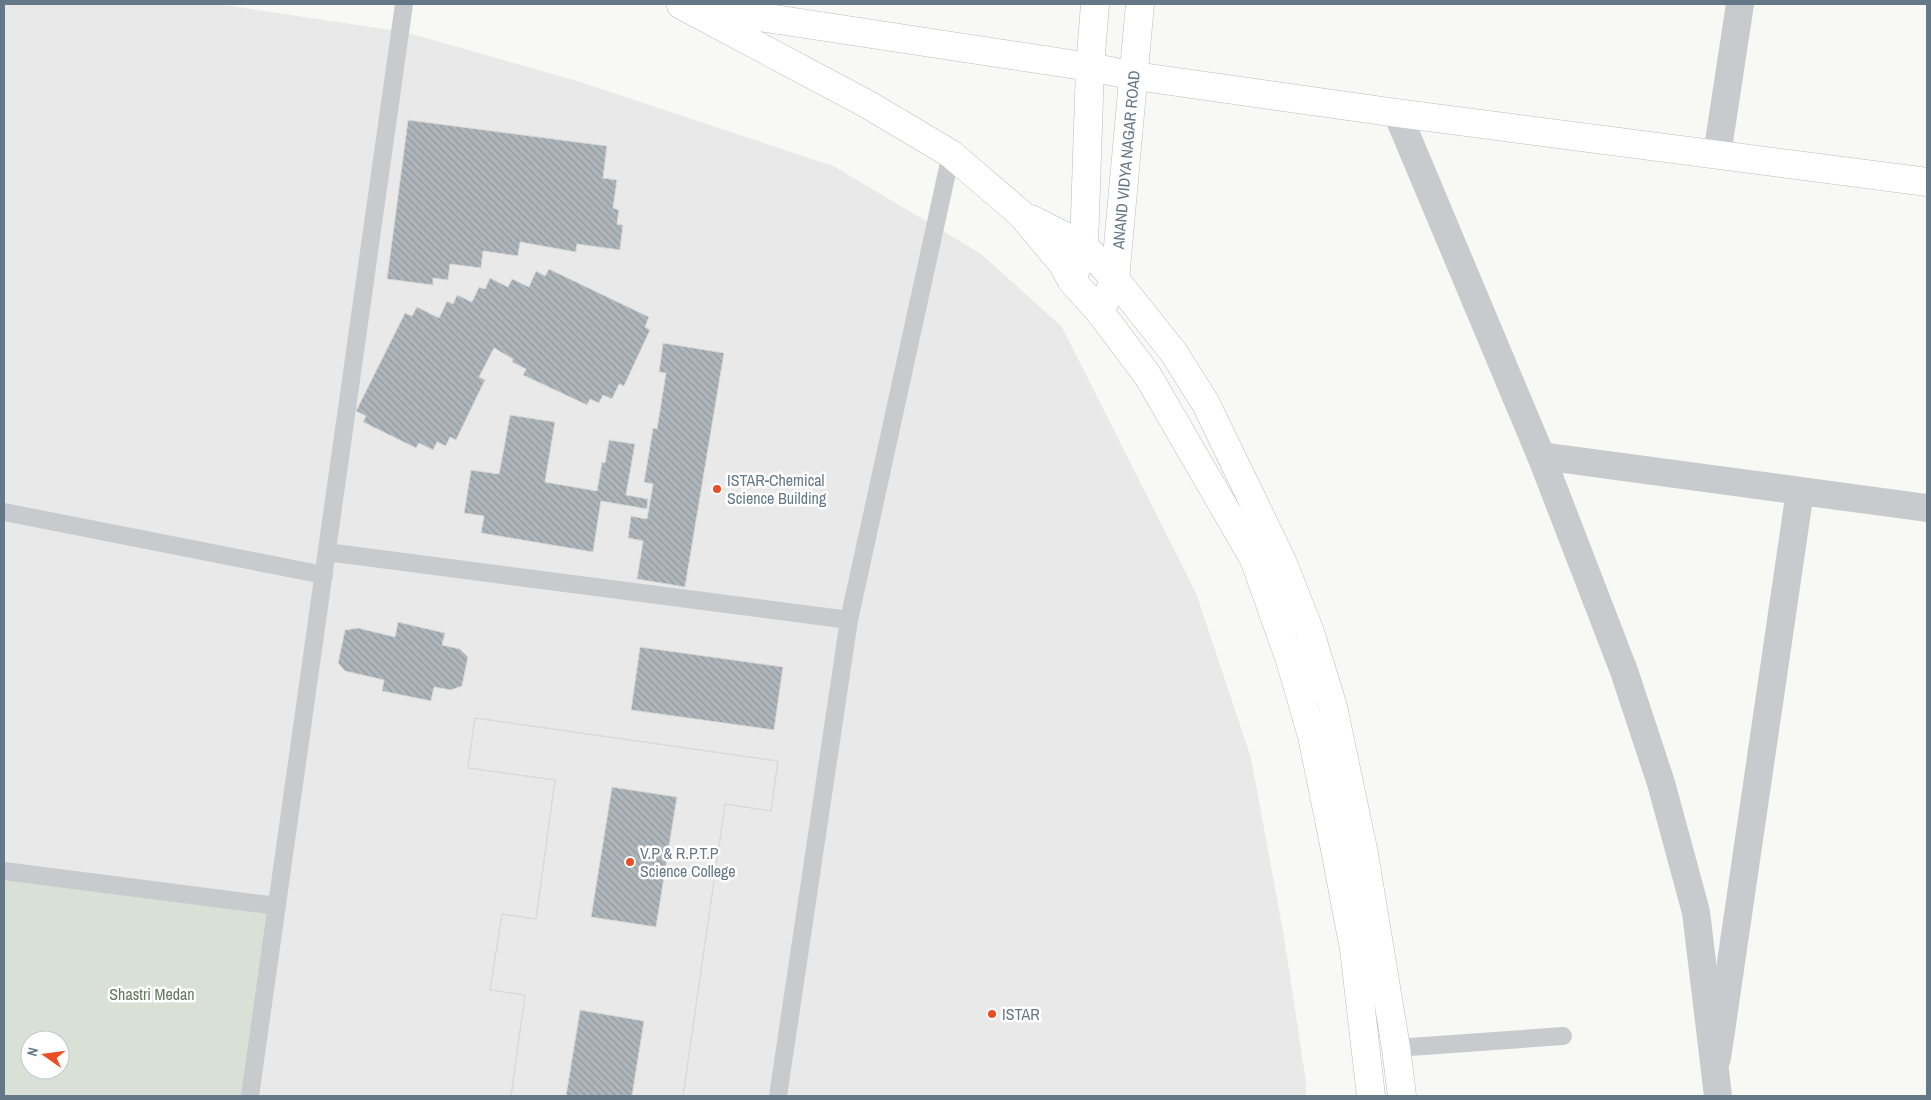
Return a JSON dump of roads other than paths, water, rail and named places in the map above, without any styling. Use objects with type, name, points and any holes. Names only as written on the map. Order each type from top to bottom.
[{"type":"main road","points":[[677,4],[1090,67],[1134,76],[1396,113],[1927,182]]},
{"type":"main road","points":[[677,4],[867,104],[951,154],[1020,214],[1062,263],[1072,281],[1100,312],[1148,376],[1254,559],[1290,660],[1312,736],[1354,950],[1371,1096]]},
{"type":"main road","points":[[1072,281],[1084,246],[1090,67],[1095,4]]},
{"type":"main road","name":"ANAND VIDYA NAGAR ROAD","points":[[1100,312],[1115,280],[1140,4]]},
{"type":"main road","points":[[1020,214],[1084,246],[1115,280],[1174,353],[1206,404],[1282,561],[1310,632],[1333,707],[1364,854],[1396,1048],[1402,1096]]},
{"type":"street","points":[[1718,154],[1740,4]]},
{"type":"street","points":[[1396,113],[1541,456],[1624,671],[1661,783],[1696,912],[1717,1085]]},
{"type":"street","points":[[1541,456],[1927,508]]},
{"type":"street","points":[[1717,1085],[1800,491]]},
{"type":"lane","points":[[250,1096],[404,4]]},
{"type":"lane","points":[[778,1096],[849,620],[951,154]]},
{"type":"lane","points":[[4,512],[324,575]]},
{"type":"lane","points":[[327,552],[849,620]]},
{"type":"lane","points":[[4,871],[277,906]]},
{"type":"lane","points":[[1396,1048],[1563,1036]]},
{"type":"place","name":"ISTAR-Chemical Science Building","points":[[717,489]]},
{"type":"place","name":"V.P & R.P.T.P Science College","points":[[630,862]]},
{"type":"place","name":"ISTAR","points":[[992,1014]]},
{"type":"park label","name":"Shastri Medan","points":[[152,994]]}]
